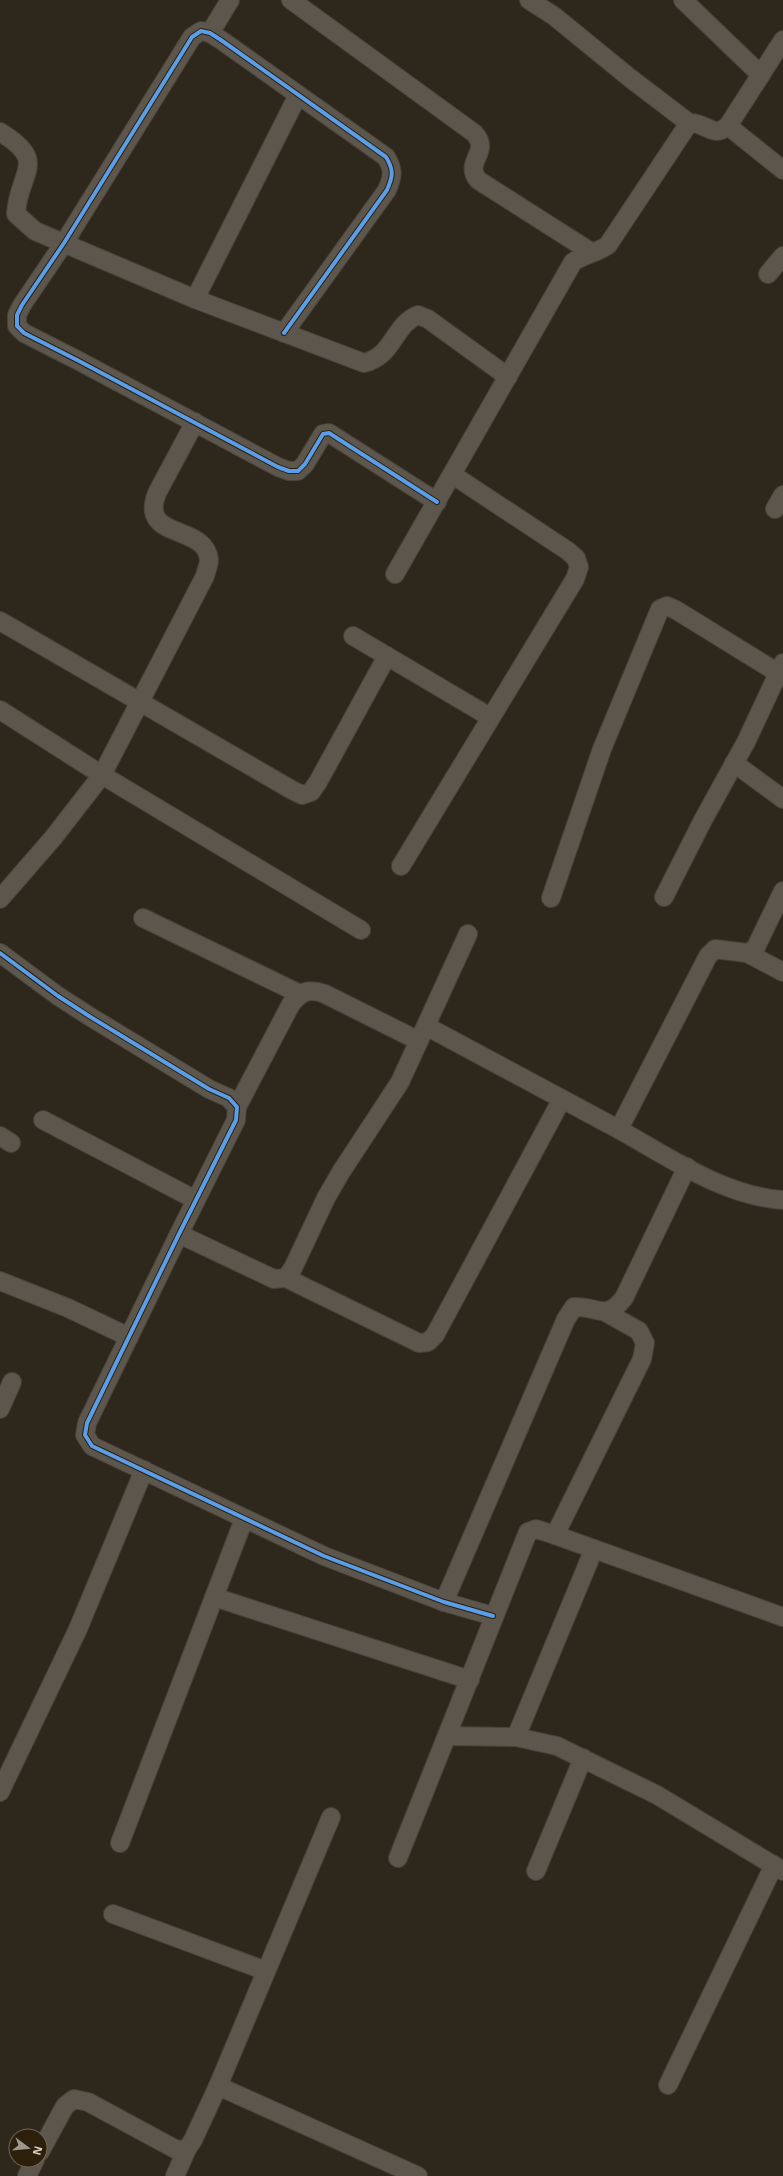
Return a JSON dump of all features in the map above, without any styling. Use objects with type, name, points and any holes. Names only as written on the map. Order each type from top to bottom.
[{"type":"street","points":[[210,33],[230,0]]},
{"type":"street","points":[[291,0],[474,133],[480,139],[481,147],[472,167],[473,174],[478,180],[591,252]]},
{"type":"street","points":[[529,0],[554,16],[630,78],[689,122],[696,122],[715,132],[721,132],[728,126],[783,40]]},
{"type":"street","points":[[683,0],[761,75]]},
{"type":"street","points":[[284,333],[387,190],[392,178],[393,167],[386,157],[210,33],[201,31],[192,37],[64,243],[22,305],[17,315],[17,326],[24,334],[289,471],[298,471],[305,464],[323,434],[329,433],[436,502]]},
{"type":"street","points":[[195,299],[298,95]]},
{"type":"street","points":[[395,574],[436,502],[454,475],[565,273],[573,262],[591,252],[600,251],[608,245],[689,122]]},
{"type":"street","points":[[728,126],[783,170]]},
{"type":"street","points":[[0,132],[25,150],[29,162],[26,176],[16,200],[16,214],[35,231],[195,299],[364,363],[375,360],[385,353],[409,319],[418,315],[428,319],[508,377]]},
{"type":"street","points":[[768,274],[783,256]]},
{"type":"street","points":[[0,899],[53,838],[102,775],[205,576],[209,562],[206,550],[196,541],[161,524],[153,515],[153,504],[195,422]]},
{"type":"street","points":[[401,866],[490,716],[575,579],[579,566],[576,558],[568,551],[454,475]]},
{"type":"street","points":[[551,898],[602,749],[660,609],[667,606],[781,668],[734,763],[664,897]]},
{"type":"street","points":[[0,620],[139,703],[302,795],[311,792],[318,782],[387,656]]},
{"type":"street","points":[[353,636],[490,716]]},
{"type":"street","points":[[0,710],[102,775],[361,930]]},
{"type":"street","points":[[734,763],[783,799]]},
{"type":"street","points":[[747,953],[755,949],[783,891]]},
{"type":"street","points":[[143,918],[300,994]]},
{"type":"street","points":[[286,1278],[293,1268],[326,1198],[355,1149],[400,1082],[468,934]]},
{"type":"street","points":[[619,1129],[708,956],[714,949],[747,953],[783,972]]},
{"type":"street","points":[[0,953],[58,996],[117,1034],[229,1098],[237,1108]]},
{"type":"street","points":[[493,1616],[444,1602],[324,1556],[92,1446],[85,1435],[88,1422],[236,1120],[237,1108],[291,1004],[300,994],[313,990],[325,994],[422,1033],[562,1099],[727,1187],[748,1194],[783,1200]]},
{"type":"street","points":[[179,1234],[274,1279],[286,1278],[419,1343],[428,1342],[435,1335],[562,1099]]},
{"type":"street","points":[[43,1120],[196,1200]]},
{"type":"street","points":[[607,1313],[616,1309],[624,1298],[687,1167]]},
{"type":"street","points":[[0,1281],[68,1308],[129,1337]]},
{"type":"street","points":[[444,1602],[566,1319],[574,1307],[584,1307],[607,1313],[639,1331],[644,1343],[642,1359],[555,1535]]},
{"type":"street","points":[[0,1409],[12,1382]]},
{"type":"street","points":[[0,1792],[78,1629],[144,1470]]},
{"type":"street","points":[[120,1843],[244,1519]]},
{"type":"street","points":[[398,1858],[470,1680],[493,1616],[528,1532],[536,1529],[555,1535],[783,1617]]},
{"type":"street","points":[[516,1737],[594,1549]]},
{"type":"street","points":[[214,1597],[470,1680]]},
{"type":"street","points":[[448,1736],[516,1737],[538,1740],[557,1746],[657,1794],[778,1868],[668,2085]]},
{"type":"street","points":[[536,1871],[583,1758]]},
{"type":"street","points":[[175,2176],[218,2086],[331,1817]]},
{"type":"street","points":[[113,1914],[266,1971]]},
{"type":"street","points":[[218,2086],[418,2176]]},
{"type":"street","points":[[48,2137],[65,2106],[74,2099],[88,2102],[178,2150],[187,2149]]},
{"type":"cycle path","points":[[284,333],[387,190],[392,173],[391,169],[386,157],[221,40],[210,33],[201,31],[192,37],[64,243],[22,305],[17,315],[17,326],[24,333],[278,467],[289,471],[298,471],[305,464],[323,434],[329,433],[437,502]]},
{"type":"cycle path","points":[[0,953],[58,996],[209,1089],[229,1098],[237,1107],[236,1120],[87,1423],[85,1435],[92,1446],[324,1556],[444,1602],[493,1616]]}]
